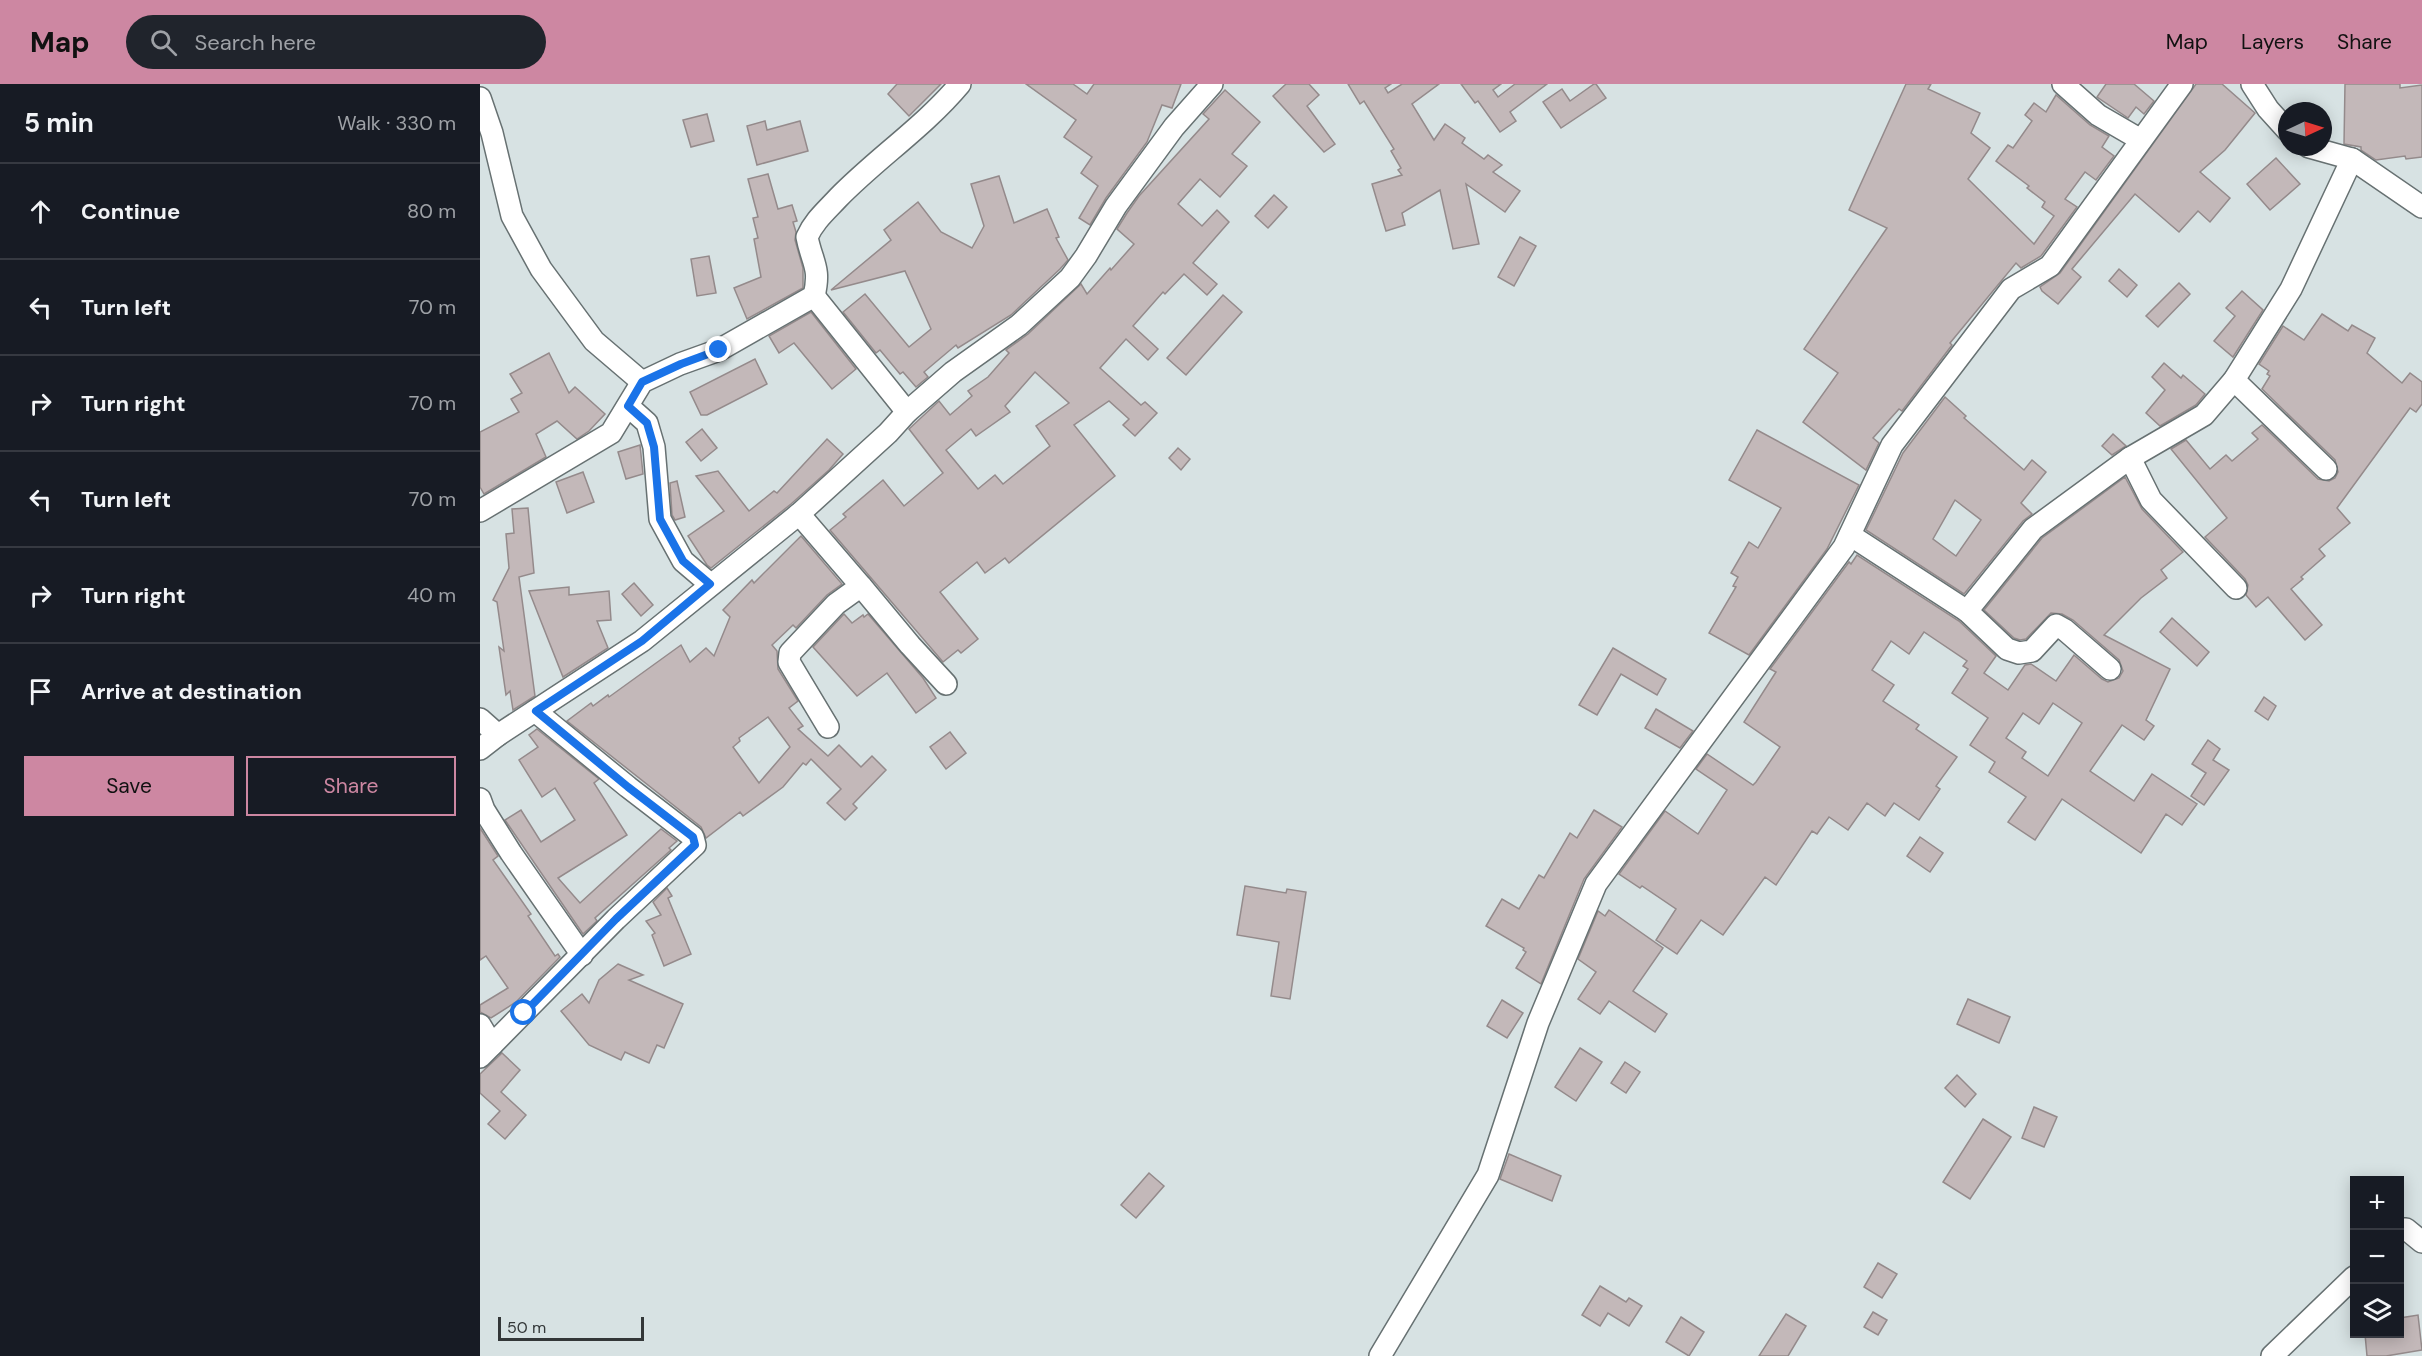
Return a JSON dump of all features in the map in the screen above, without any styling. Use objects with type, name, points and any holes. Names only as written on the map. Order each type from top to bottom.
[{"type":"street","points":[[483,505],[611,434],[642,382],[719,350],[814,296],[818,280],[815,260],[807,237],[812,225],[857,178],[911,133],[960,84]]},
{"type":"street","points":[[480,749],[642,641],[710,584],[800,514],[888,433],[907,412],[953,372],[1019,325],[1070,278],[1116,206],[1174,128],[1212,84]]},
{"type":"street","points":[[2063,84],[2098,115],[2141,140]]},
{"type":"street","points":[[1380,1356],[1488,1175],[1538,1023],[1596,884],[1844,547],[1892,445],[2012,289],[2050,266],[2182,84]]},
{"type":"street","points":[[2252,84],[2278,120]]},
{"type":"street","points":[[480,98],[492,133],[512,216],[541,269],[594,341],[642,382]]},
{"type":"street","points":[[2332,153],[2352,159],[2422,207]]},
{"type":"street","points":[[1967,611],[2033,529],[2130,459],[2204,415],[2234,380],[2291,289],[2352,159]]},
{"type":"street","points":[[814,296],[907,412]]},
{"type":"street","points":[[2234,380],[2326,469]]},
{"type":"street","points":[[628,406],[647,423],[654,447],[660,519],[683,561],[710,584]]},
{"type":"street","points":[[2130,459],[2151,500],[2236,588]]},
{"type":"street","points":[[800,514],[910,645],[946,684]]},
{"type":"street","points":[[1850,535],[1967,611],[2007,649],[2019,653],[2032,651],[2056,626],[2065,630],[2110,669]]},
{"type":"street","points":[[828,727],[789,662],[790,654],[836,604],[861,586]]},
{"type":"street","points":[[486,1051],[616,919],[695,845],[695,840],[536,711]]},
{"type":"street","points":[[480,719],[498,735]]},
{"type":"street","points":[[480,799],[484,810],[511,853],[582,955]]},
{"type":"street","points":[[480,1025],[486,1051]]},
{"type":"street","points":[[2272,1356],[2350,1282]]},
{"type":"building","points":[[897,84],[941,84],[909,116],[888,94]]},
{"type":"building","points":[[1026,84],[1073,84],[1087,94],[1094,84],[1181,84],[1172,108],[1162,105],[1147,142],[1106,198],[1090,225],[1079,218],[1098,186],[1081,173],[1092,157],[1064,137],[1076,120]]},
{"type":"building","points":[[1286,84],[1309,84],[1319,95],[1307,106],[1335,144],[1324,152],[1273,96]]},
{"type":"building","points":[[1348,84],[1391,84],[1385,88],[1388,93],[1402,84],[1439,84],[1412,104],[1434,140],[1445,124],[1465,138],[1462,143],[1484,159],[1488,155],[1502,165],[1493,172],[1520,191],[1505,212],[1466,184],[1479,244],[1453,249],[1440,190],[1402,213],[1405,225],[1386,231],[1372,184],[1402,175],[1398,170],[1401,168],[1391,151],[1394,149],[1364,101],[1360,104]]},
{"type":"building","points":[[1461,84],[1501,84],[1493,90],[1498,97],[1515,84],[1547,84],[1510,112],[1516,121],[1500,132],[1478,101],[1475,103]]},
{"type":"building","points":[[1594,84],[1606,98],[1561,128],[1543,102],[1562,89],[1570,101]]},
{"type":"building","points":[[1906,84],[1931,84],[1928,89],[1980,113],[1971,133],[1990,148],[1968,179],[2034,244],[2054,216],[2042,207],[2045,202],[2027,188],[2029,186],[1996,161],[2008,145],[2013,148],[2032,121],[2025,115],[2034,103],[2046,112],[2056,95],[2090,125],[2109,136],[2102,147],[2114,156],[2096,180],[2085,172],[2065,199],[2077,207],[2041,256],[2021,268],[2016,263],[1950,343],[1952,345],[1902,411],[1899,409],[1873,438],[1879,443],[1866,470],[1803,422],[1838,373],[1804,349],[1887,228],[1849,210]]},
{"type":"building","points":[[2106,84],[2134,84],[2154,101],[2144,114],[2136,107],[2128,118],[2097,97]]},
{"type":"building","points":[[2196,84],[2222,84],[2255,113],[2225,150],[2200,172],[2230,198],[2210,222],[2198,211],[2179,232],[2135,194],[2072,269],[2081,277],[2058,304],[2040,287],[2060,273]]},
{"type":"building","points":[[2345,84],[2400,84],[2400,88],[2422,85],[2422,157],[2406,159],[2405,156],[2376,160],[2361,150],[2361,147],[2344,144]]},
{"type":"building","points":[[1225,90],[1260,122],[1232,154],[1247,166],[1220,197],[1200,179],[1178,204],[1202,226],[1217,210],[1229,222],[1193,263],[1217,284],[1207,295],[1184,274],[1165,294],[1163,292],[1133,326],[1158,349],[1148,360],[1126,339],[1100,368],[1141,405],[1145,402],[1157,413],[1135,436],[1123,425],[1129,419],[1109,401],[1074,425],[1115,476],[1009,563],[1005,558],[985,573],[977,562],[940,592],[978,639],[961,653],[958,650],[943,662],[830,530],[846,517],[843,514],[883,480],[904,506],[943,473],[909,429],[939,401],[950,415],[972,396],[968,391],[988,377],[1009,353],[1006,350],[1028,334],[1081,284],[1087,294],[1110,268],[1111,270],[1134,244],[1117,229],[1139,196],[1209,119],[1203,114]],"holes":[[[1035,372],[1069,403],[1036,426],[1050,446],[1003,484],[995,475],[978,489],[946,450],[971,429],[976,436],[1010,412],[1005,406]]]},
{"type":"building","points":[[707,114],[714,141],[691,147],[683,120]]},
{"type":"building","points":[[765,121],[767,130],[800,121],[808,151],[757,165],[747,126]]},
{"type":"building","points":[[2276,158],[2300,184],[2270,210],[2247,184]]},
{"type":"building","points":[[768,174],[778,209],[792,205],[797,221],[793,222],[796,232],[795,240],[803,268],[803,288],[747,319],[734,288],[761,277],[754,239],[758,238],[753,218],[758,217],[748,179]]},
{"type":"building","points":[[999,176],[1014,223],[1047,209],[1059,237],[1056,238],[1068,260],[1011,315],[958,348],[956,345],[924,372],[928,377],[916,387],[903,372],[900,374],[880,350],[876,353],[843,312],[865,294],[909,347],[931,329],[905,271],[831,290],[891,240],[884,230],[918,202],[941,232],[972,248],[984,226],[971,184]]},
{"type":"building","points":[[1274,195],[1287,207],[1268,228],[1255,216]]},
{"type":"building","points":[[1520,237],[1536,246],[1514,286],[1498,277]]},
{"type":"building","points":[[709,256],[716,293],[697,296],[691,259]]},
{"type":"building","points":[[2119,269],[2137,285],[2127,297],[2109,281]]},
{"type":"building","points":[[2179,283],[2190,294],[2158,327],[2146,316]]},
{"type":"building","points":[[2242,291],[2263,310],[2233,357],[2214,341],[2235,316],[2226,308]]},
{"type":"building","points":[[1223,295],[1242,312],[1186,375],[1167,358]]},
{"type":"building","points":[[811,312],[856,369],[832,389],[794,343],[779,353],[769,336]]},
{"type":"building","points":[[2322,314],[2348,331],[2352,325],[2375,338],[2367,353],[2402,383],[2410,373],[2422,382],[2422,404],[2416,412],[2410,408],[2337,508],[2350,523],[2319,549],[2325,556],[2291,589],[2322,625],[2305,640],[2268,597],[2256,607],[2246,595],[2248,585],[2245,579],[2205,537],[2227,518],[2171,449],[2186,440],[2210,469],[2226,455],[2232,461],[2258,439],[2252,433],[2262,425],[2318,479],[2329,481],[2335,478],[2338,472],[2335,460],[2262,389],[2270,376],[2267,374],[2269,371],[2259,364],[2283,326],[2304,340]]},
{"type":"building","points":[[549,353],[569,393],[575,387],[605,414],[589,431],[577,439],[557,421],[536,434],[546,457],[484,494],[480,487],[480,432],[519,412],[511,399],[522,393],[510,374]]},
{"type":"building","points":[[755,359],[767,384],[707,415],[701,415],[690,392]]},
{"type":"building","points":[[2164,363],[2181,378],[2183,375],[2205,394],[2196,405],[2160,426],[2146,413],[2165,390],[2152,377]]},
{"type":"building","points":[[1945,397],[1966,416],[1964,418],[2024,470],[2032,460],[2046,472],[2021,503],[2032,514],[2023,521],[1964,594],[1866,530],[1903,453]],"holes":[[[1955,500],[1981,520],[1956,556],[1933,539]]]},
{"type":"building","points":[[702,429],[717,448],[701,461],[686,442]]},
{"type":"building","points":[[1757,430],[1859,485],[1827,549],[1749,655],[1709,633],[1736,587],[1733,586],[1738,577],[1731,573],[1749,542],[1758,548],[1781,508],[1729,480]]},
{"type":"building","points":[[2113,434],[2126,446],[2112,455],[2102,446]]},
{"type":"building","points":[[827,439],[843,454],[829,470],[791,504],[711,568],[707,565],[688,536],[724,511],[696,476],[718,471],[749,511],[774,491],[777,493]]},
{"type":"building","points":[[640,445],[643,474],[626,479],[618,452]]},
{"type":"building","points":[[1178,448],[1190,459],[1181,470],[1169,458]]},
{"type":"building","points":[[583,472],[594,502],[567,513],[556,482]]},
{"type":"building","points":[[2125,477],[2142,509],[2183,552],[2161,570],[2167,578],[2141,598],[2104,635],[2170,669],[2146,720],[2154,726],[2144,740],[2122,725],[2090,771],[2134,801],[2152,774],[2197,804],[2182,825],[2166,814],[2141,853],[2062,799],[2035,840],[2008,822],[2026,797],[1989,772],[1995,762],[1970,745],[1988,718],[1952,693],[1968,669],[1963,666],[1967,661],[1924,632],[1909,654],[1891,641],[1872,670],[1894,685],[1883,701],[1919,725],[1916,729],[1957,757],[1936,786],[1940,789],[1919,820],[1894,803],[1885,816],[1867,803],[1848,830],[1829,817],[1817,834],[1812,831],[1776,885],[1765,877],[1723,935],[1701,920],[1677,954],[1656,940],[1676,909],[1642,886],[1640,888],[1619,874],[1665,811],[1698,834],[1727,790],[1696,769],[1707,754],[1753,785],[1756,782],[1780,747],[1744,722],[1776,672],[1770,669],[1849,562],[1851,564],[1857,555],[1959,621],[1996,656],[1984,673],[2008,690],[2025,665],[2031,664],[2056,681],[2074,655],[2102,679],[2108,682],[2119,678],[2123,671],[2119,660],[2073,620],[2062,614],[2051,613],[2026,639],[2020,640],[2014,638],[1984,610],[2042,538]],"holes":[[[2053,703],[2082,723],[2048,776],[2022,758],[2026,752],[2006,738],[2023,713],[2039,724]]]},
{"type":"building","points":[[677,481],[685,517],[675,520],[672,515],[670,483]]},
{"type":"building","points":[[528,508],[534,573],[519,577],[535,696],[513,710],[510,691],[506,695],[499,647],[504,651],[497,602],[493,600],[509,568],[506,534],[514,533],[512,509]]},
{"type":"building","points":[[801,536],[842,584],[827,595],[796,628],[793,625],[772,645],[777,651],[778,669],[798,701],[789,708],[803,726],[798,729],[828,756],[839,745],[861,767],[872,756],[886,770],[853,804],[857,808],[845,820],[827,803],[841,789],[811,759],[806,765],[803,763],[783,787],[743,816],[740,812],[706,838],[701,827],[567,721],[591,703],[593,706],[608,695],[609,697],[681,645],[690,662],[706,648],[714,656],[730,617],[723,610],[752,580],[754,583]],"holes":[[[768,717],[790,747],[759,783],[733,747],[740,741],[739,738]]]},
{"type":"building","points":[[634,583],[653,605],[641,616],[622,594]]},
{"type":"building","points":[[569,587],[569,595],[609,591],[611,620],[597,621],[608,648],[563,677],[529,591]]},
{"type":"building","points":[[844,614],[852,623],[868,614],[923,678],[936,698],[916,713],[887,673],[857,696],[813,647]]},
{"type":"building","points":[[2172,618],[2209,652],[2197,666],[2160,632]]},
{"type":"building","points":[[1613,648],[1666,679],[1657,695],[1621,674],[1597,715],[1579,705]]},
{"type":"building","points":[[2264,697],[2276,706],[2268,720],[2255,711]]},
{"type":"building","points":[[1656,709],[1693,731],[1680,748],[1645,728]]},
{"type":"building","points":[[537,729],[599,779],[594,783],[627,835],[558,878],[580,903],[661,829],[677,841],[669,848],[671,850],[595,918],[597,921],[583,934],[505,820],[521,810],[541,842],[575,820],[555,788],[542,797],[519,760],[538,747],[529,735]]},
{"type":"building","points":[[950,732],[966,753],[946,769],[930,747]]},
{"type":"building","points":[[2208,740],[2220,749],[2213,760],[2229,770],[2204,805],[2191,796],[2206,773],[2192,764]]},
{"type":"building","points":[[1594,810],[1622,827],[1584,879],[1541,984],[1516,968],[1526,952],[1524,948],[1486,926],[1502,899],[1519,909],[1539,875],[1544,878],[1570,833],[1577,838]]},
{"type":"building","points":[[480,828],[498,856],[493,860],[531,914],[528,916],[555,956],[558,954],[560,957],[516,1002],[491,1018],[480,1012],[480,1005],[508,988],[486,956],[480,960]]},
{"type":"building","points":[[1920,837],[1943,853],[1930,872],[1907,856]]},
{"type":"building","points":[[1245,886],[1286,893],[1287,889],[1306,892],[1290,999],[1271,996],[1279,942],[1237,935]]},
{"type":"building","points":[[667,888],[672,896],[668,898],[691,954],[664,966],[652,935],[655,933],[646,921],[661,915],[653,902]]},
{"type":"building","points":[[1609,910],[1663,948],[1633,991],[1667,1014],[1655,1032],[1609,1001],[1600,1014],[1578,999],[1596,972],[1578,959],[1598,911],[1605,916]]},
{"type":"building","points":[[618,964],[643,975],[629,980],[683,1004],[664,1048],[657,1045],[649,1063],[625,1052],[621,1060],[589,1045],[561,1011],[582,994],[589,1003],[599,980]]},
{"type":"building","points":[[1968,999],[2010,1017],[1999,1043],[1957,1024]]},
{"type":"building","points":[[1502,1000],[1523,1013],[1507,1038],[1487,1026]]},
{"type":"building","points":[[1580,1048],[1602,1062],[1576,1101],[1555,1087]]},
{"type":"building","points":[[502,1053],[520,1070],[501,1092],[526,1115],[505,1139],[488,1124],[500,1111],[480,1093],[480,1074]]},
{"type":"building","points":[[1625,1062],[1640,1072],[1626,1093],[1611,1083]]},
{"type":"building","points":[[1957,1075],[1976,1094],[1965,1107],[1945,1088]]},
{"type":"building","points":[[2034,1107],[2057,1117],[2044,1147],[2022,1138]]},
{"type":"building","points":[[1983,1119],[2011,1137],[1970,1199],[1943,1182]]},
{"type":"building","points":[[1509,1154],[1561,1176],[1552,1201],[1500,1179]]},
{"type":"building","points":[[1149,1173],[1164,1186],[1136,1218],[1121,1205]]},
{"type":"building","points":[[1878,1263],[1897,1274],[1882,1298],[1864,1287]]},
{"type":"building","points":[[1600,1286],[1626,1302],[1629,1298],[1642,1306],[1629,1326],[1608,1313],[1600,1326],[1582,1315]]},
{"type":"building","points":[[1873,1312],[1887,1320],[1878,1335],[1864,1327]]},
{"type":"building","points":[[1786,1314],[1806,1326],[1788,1356],[1759,1356]]},
{"type":"building","points":[[2418,1315],[2422,1350],[2386,1356],[2367,1356],[2365,1338],[2404,1338],[2404,1317]]},
{"type":"building","points":[[1681,1317],[1704,1332],[1689,1356],[1666,1342]]},
{"type":"route","points":[[524,1013],[616,919],[695,845],[693,837],[536,711],[642,641],[710,584],[683,561],[660,519],[654,447],[647,423],[628,406],[642,382],[719,350]]}]
